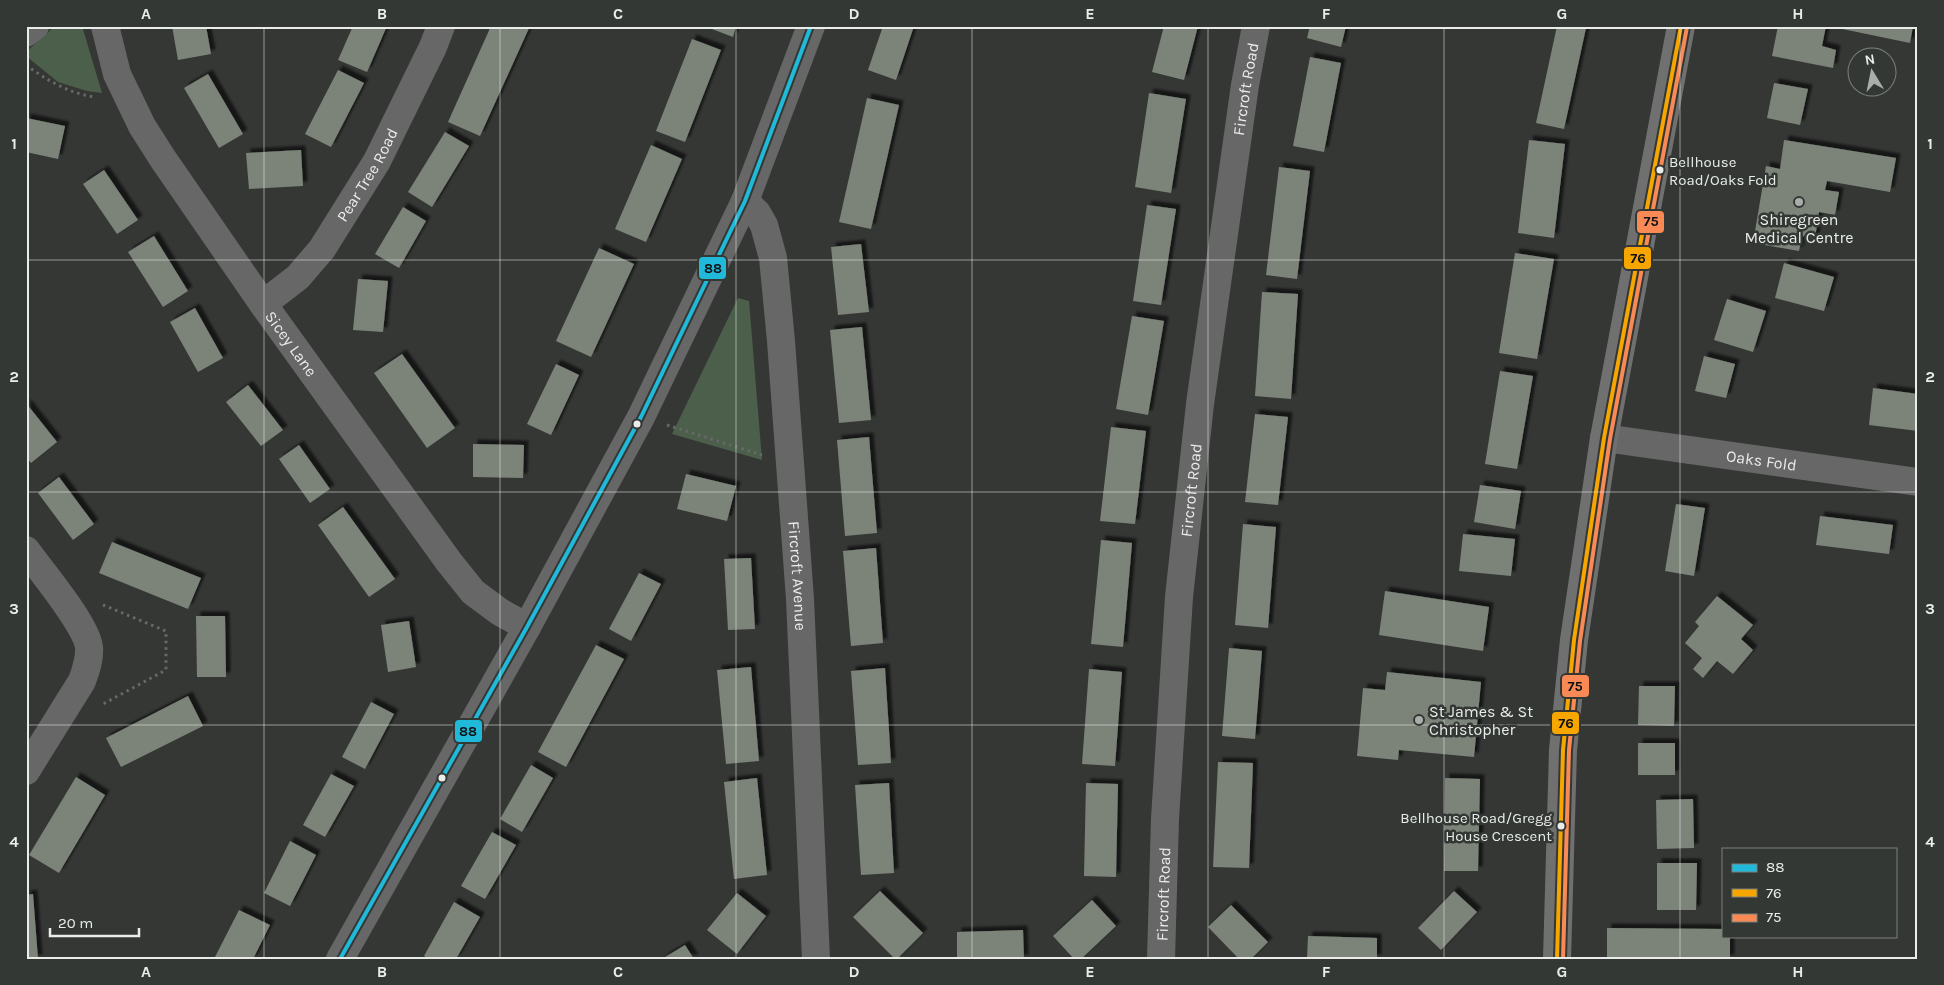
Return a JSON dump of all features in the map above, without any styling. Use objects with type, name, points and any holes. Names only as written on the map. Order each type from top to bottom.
[{"type":"main road","points":[[1557,959],[1563,750],[1574,640],[1604,438],[1681,26]]},
{"type":"street","points":[[26,33],[34,26]]},
{"type":"street","name":"Sicey Lane","points":[[105,26],[117,74],[142,126],[263,304],[448,562],[473,592],[500,612],[527,627]]},
{"type":"street","name":"Pear Tree Road","points":[[263,304],[298,277],[322,249],[377,161],[429,56],[441,26]]},
{"type":"street","points":[[340,959],[527,627],[641,417],[745,201],[811,26]]},
{"type":"street","name":"Fircroft Road","points":[[1161,959],[1165,819],[1179,597],[1200,404],[1245,86],[1256,26]]},
{"type":"street","name":"Fircroft Avenue","points":[[745,201],[757,213],[764,226],[773,258],[800,599],[816,959]]},
{"type":"street","name":"Oaks Fold","points":[[1604,438],[1918,482]]},
{"type":"street","points":[[26,550],[81,625],[89,646],[88,666],[73,699],[26,771]]},
{"type":"path","points":[[26,65],[42,77],[85,95],[130,101]]},
{"type":"path","points":[[641,417],[763,455],[790,456]]},
{"type":"path","points":[[65,603],[89,599],[166,631],[166,670],[94,708],[73,699]]},
{"type":"green space","points":[[55,26],[82,26],[102,93],[87,91],[58,82],[26,56],[26,52]]},
{"type":"green space","points":[[738,298],[749,301],[762,460],[672,434]]},
{"type":"building","points":[[172,26],[206,26],[211,54],[178,60]]},
{"type":"building","points":[[353,26],[387,26],[367,72],[338,60]]},
{"type":"building","points":[[491,26],[530,26],[480,136],[448,122]]},
{"type":"building","points":[[704,26],[736,26],[733,37]]},
{"type":"building","points":[[883,26],[914,26],[896,80],[868,70]]},
{"type":"building","points":[[1164,26],[1198,26],[1184,80],[1152,72]]},
{"type":"building","points":[[1310,26],[1346,26],[1341,47],[1307,38]]},
{"type":"building","points":[[1557,26],[1586,28],[1564,129],[1536,123]]},
{"type":"building","points":[[1778,26],[1826,26],[1822,46],[1836,50],[1833,68],[1772,56]]},
{"type":"building","points":[[1828,26],[1913,26],[1910,43]]},
{"type":"building","points":[[692,39],[721,50],[685,142],[656,131]]},
{"type":"building","points":[[1310,57],[1341,63],[1324,152],[1293,146]]},
{"type":"building","points":[[338,70],[364,83],[331,147],[305,134]]},
{"type":"building","points":[[208,74],[243,134],[219,148],[184,88]]},
{"type":"building","points":[[1774,83],[1808,89],[1800,125],[1767,118]]},
{"type":"building","points":[[1149,93],[1186,99],[1171,193],[1135,187]]},
{"type":"building","points":[[867,98],[899,105],[871,229],[839,222]]},
{"type":"building","points":[[26,118],[65,126],[58,159],[26,152]]},
{"type":"building","points":[[445,132],[469,146],[432,207],[408,192]]},
{"type":"building","points":[[1529,140],[1565,144],[1554,238],[1518,233]]},
{"type":"building","name":"Shiregreen Medical Centre","points":[[1784,140],[1896,158],[1890,192],[1827,181],[1825,190],[1839,192],[1835,215],[1819,212],[1815,238],[1802,236],[1799,251],[1753,243],[1766,166],[1780,169]]},
{"type":"building","points":[[651,145],[682,159],[646,242],[615,229]]},
{"type":"building","points":[[301,150],[303,186],[249,189],[246,153]]},
{"type":"building","points":[[1279,167],[1310,171],[1297,279],[1266,275]]},
{"type":"building","points":[[104,170],[138,220],[117,234],[83,184]]},
{"type":"building","points":[[1147,205],[1176,209],[1161,305],[1133,301]]},
{"type":"building","points":[[403,207],[426,221],[399,268],[375,254]]},
{"type":"building","points":[[154,236],[188,291],[163,307],[128,252]]},
{"type":"building","points":[[861,244],[869,312],[838,315],[831,247]]},
{"type":"building","points":[[599,248],[634,264],[591,357],[556,341]]},
{"type":"building","points":[[1515,253],[1554,259],[1537,359],[1499,353]]},
{"type":"building","points":[[1784,263],[1834,277],[1824,311],[1775,298]]},
{"type":"building","points":[[358,279],[388,281],[383,332],[353,330]]},
{"type":"building","points":[[1262,292],[1298,294],[1291,399],[1255,396]]},
{"type":"building","points":[[1727,299],[1766,311],[1753,352],[1714,340]]},
{"type":"building","points":[[195,308],[223,358],[198,372],[170,322]]},
{"type":"building","points":[[1132,316],[1164,321],[1148,415],[1116,409]]},
{"type":"building","points":[[862,327],[871,420],[839,423],[830,330]]},
{"type":"building","points":[[402,354],[455,428],[427,448],[374,373]]},
{"type":"building","points":[[1704,356],[1735,364],[1726,398],[1695,391]]},
{"type":"building","points":[[556,364],[579,375],[551,435],[527,424]]},
{"type":"building","points":[[1500,371],[1533,376],[1517,469],[1485,464]]},
{"type":"building","points":[[248,385],[283,430],[261,446],[226,402]]},
{"type":"building","points":[[1873,388],[1918,394],[1918,431],[1869,425]]},
{"type":"building","points":[[26,403],[57,442],[31,463],[26,457]]},
{"type":"building","points":[[1255,414],[1288,417],[1278,505],[1245,502]]},
{"type":"building","points":[[1111,427],[1146,431],[1135,524],[1100,521]]},
{"type":"building","points":[[869,437],[877,533],[845,536],[837,440]]},
{"type":"building","points":[[473,444],[524,445],[523,478],[473,477]]},
{"type":"building","points":[[299,445],[330,489],[310,503],[279,459]]},
{"type":"building","points":[[686,474],[736,486],[727,521],[677,509]]},
{"type":"building","points":[[59,477],[94,524],[73,540],[38,493]]},
{"type":"building","points":[[1480,485],[1521,491],[1515,529],[1474,522]]},
{"type":"building","points":[[1676,504],[1705,508],[1694,576],[1665,571]]},
{"type":"building","points":[[343,507],[395,579],[369,597],[318,525]]},
{"type":"building","points":[[1820,516],[1893,525],[1889,554],[1816,545]]},
{"type":"building","points":[[1243,524],[1276,527],[1268,628],[1235,625]]},
{"type":"building","points":[[1463,534],[1515,539],[1511,576],[1459,571]]},
{"type":"building","points":[[1101,540],[1132,543],[1123,647],[1091,644]]},
{"type":"building","points":[[112,542],[201,578],[188,609],[99,573]]},
{"type":"building","points":[[876,548],[883,643],[851,646],[843,551]]},
{"type":"building","points":[[751,558],[755,629],[728,630],[724,559]]},
{"type":"building","points":[[639,573],[661,584],[631,641],[609,629]]},
{"type":"building","points":[[1385,591],[1489,607],[1483,651],[1379,635]]},
{"type":"building","points":[[1717,596],[1753,625],[1741,639],[1753,650],[1733,674],[1717,661],[1703,678],[1693,669],[1702,658],[1685,643],[1699,626],[1695,622]]},
{"type":"building","points":[[196,616],[225,616],[226,677],[197,677]]},
{"type":"building","points":[[409,621],[416,667],[388,672],[381,625]]},
{"type":"building","points":[[596,645],[624,659],[566,767],[538,752]]},
{"type":"building","points":[[1229,648],[1262,651],[1255,739],[1222,736]]},
{"type":"building","points":[[751,667],[759,761],[726,764],[717,670]]},
{"type":"building","points":[[885,668],[891,763],[858,765],[851,671]]},
{"type":"building","points":[[1089,669],[1122,672],[1115,766],[1082,764]]},
{"type":"building","name":"St James & St Christopher","points":[[1387,672],[1481,682],[1474,757],[1399,750],[1398,760],[1357,756],[1363,688],[1385,690]]},
{"type":"building","points":[[1639,686],[1675,686],[1674,726],[1638,725]]},
{"type":"building","points":[[188,696],[203,726],[121,767],[106,738]]},
{"type":"building","points":[[371,702],[394,714],[365,769],[342,757]]},
{"type":"building","points":[[1638,743],[1675,743],[1675,775],[1638,775]]},
{"type":"building","points":[[1218,762],[1253,763],[1249,868],[1213,867]]},
{"type":"building","points":[[531,765],[553,778],[522,832],[500,819]]},
{"type":"building","points":[[331,774],[354,786],[325,837],[303,825]]},
{"type":"building","points":[[76,777],[105,795],[59,873],[29,855]]},
{"type":"building","points":[[757,778],[767,875],[734,879],[724,782]]},
{"type":"building","points":[[1445,778],[1480,779],[1478,871],[1444,871]]},
{"type":"building","points":[[889,783],[894,873],[861,875],[855,785]]},
{"type":"building","points":[[1086,783],[1118,784],[1116,877],[1084,876]]},
{"type":"building","points":[[1693,799],[1694,848],[1657,849],[1656,800]]},
{"type":"building","points":[[492,832],[516,845],[485,899],[461,886]]},
{"type":"building","points":[[290,841],[316,855],[290,906],[264,893]]},
{"type":"building","points":[[1657,863],[1697,863],[1696,910],[1657,910]]},
{"type":"building","points":[[880,891],[923,933],[897,959],[853,917]]},
{"type":"building","points":[[1454,891],[1477,912],[1441,950],[1418,928]]},
{"type":"building","points":[[737,893],[766,916],[737,954],[707,930]]},
{"type":"building","points":[[33,894],[38,959],[26,959],[26,895]]},
{"type":"building","points":[[1092,900],[1116,926],[1081,959],[1074,959],[1053,936]]},
{"type":"building","points":[[454,902],[480,917],[456,959],[429,959],[424,956]]},
{"type":"building","points":[[1231,905],[1268,942],[1251,959],[1239,959],[1208,927]]},
{"type":"building","points":[[239,910],[270,925],[253,959],[214,959]]},
{"type":"building","points":[[1607,928],[1722,929],[1722,938],[1730,938],[1730,959],[1607,959]]},
{"type":"building","points":[[1023,930],[1024,959],[957,959],[957,932]]},
{"type":"building","points":[[1308,936],[1377,938],[1377,959],[1307,959]]},
{"type":"building","points":[[685,945],[694,959],[662,959]]},
{"type":"transit line","name":"88","points":[[340,959],[527,627],[641,417],[745,201],[811,26]]},
{"type":"transit line","name":"76","points":[[1557,959],[1563,750],[1574,640],[1604,438],[1681,26]]},
{"type":"transit line","name":"75","points":[[1563,959],[1569,750],[1580,641],[1610,439],[1687,27]]},
{"type":"place","name":"Bellhouse Road/Oaks Fold","points":[[1660,170]]},
{"type":"place","name":"Shiregreen Medical Centre","points":[[1799,202]]},
{"type":"place","name":"St James & St Christopher","points":[[1419,720]]},
{"type":"place","name":"Bellhouse Road/Gregg House Crescent","points":[[1561,826]]}]
